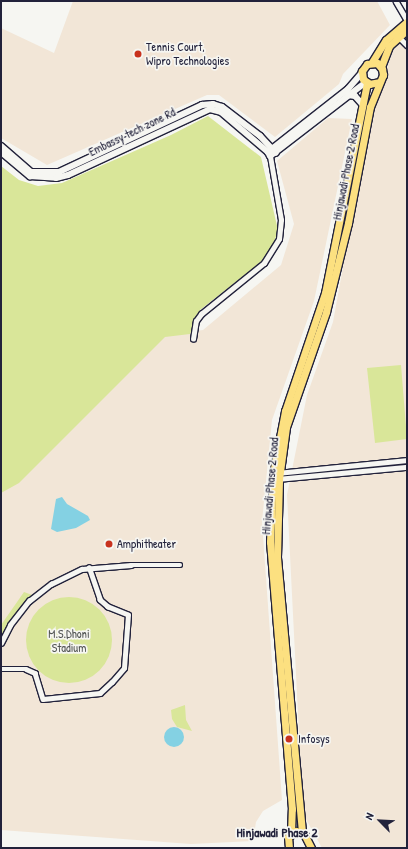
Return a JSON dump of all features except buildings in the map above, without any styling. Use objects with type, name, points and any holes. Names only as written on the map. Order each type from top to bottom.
[{"type":"main road","points":[[407,21],[386,40],[372,62],[364,66],[362,74],[366,82],[379,82],[383,75],[381,67],[389,46],[398,36],[407,30]]},
{"type":"main road","points":[[372,62],[381,67]]},
{"type":"main road","name":"Hinjawadi Phase 2 Road","points":[[289,848],[287,840],[291,833],[292,809],[276,542],[276,476],[285,411],[325,293],[366,82]]},
{"type":"main road","name":"Hinjawadi Phase 2 Road","points":[[276,476],[290,412],[331,294],[370,107],[379,82]]},
{"type":"main road","name":"Hinjawadi Phase 2 Road","points":[[287,716],[302,832]]},
{"type":"main road","points":[[291,833],[302,832],[306,845],[311,848]]},
{"type":"street","points":[[396,1],[407,21]]},
{"type":"street","points":[[398,36],[407,45]]},
{"type":"street","points":[[272,152],[348,89],[362,74]]},
{"type":"street","points":[[272,152],[366,82]]},
{"type":"street","points":[[348,95],[355,96],[362,105]]},
{"type":"street","points":[[1,146],[31,172],[59,172],[202,105],[213,104],[222,107],[272,152],[281,220],[279,239],[272,254],[258,269],[201,314],[196,321],[193,339]]},
{"type":"street","name":"Embassy tech zone Rd","points":[[1,152],[30,176],[56,178],[68,175],[210,109],[221,112],[272,152]]},
{"type":"street","points":[[276,476],[407,460]]},
{"type":"street","points":[[276,476],[407,467]]},
{"type":"street","points":[[1,643],[10,625],[29,601],[51,584],[89,568],[180,565]]},
{"type":"street","points":[[1,669],[26,669],[36,673],[43,699],[100,693],[112,682],[124,668],[128,615],[108,607],[100,600],[89,568]]},
{"type":"shaded area","points":[[73,1],[377,1],[390,25],[343,74],[339,84],[275,137],[219,95],[207,95],[47,165],[1,138],[1,28],[54,53]]},
{"type":"shaded area","points":[[407,35],[407,848],[322,848],[303,814],[287,495],[307,395],[333,322],[369,125],[393,50]]},
{"type":"shaded area","points":[[328,118],[352,119],[314,301],[272,420],[262,522],[282,800],[263,811],[256,822],[253,841],[191,844],[1,830],[1,488],[163,335],[203,330],[281,265],[294,224],[277,161]]},
{"type":"green space","points":[[208,116],[261,157],[278,230],[274,243],[266,258],[200,310],[190,334],[165,337],[19,483],[1,493],[1,166],[19,180],[38,186],[62,183],[171,135]]},
{"type":"green space","points":[[401,365],[407,439],[375,443],[367,368]]},
{"type":"green space","points":[[24,592],[35,596],[11,624],[1,645],[1,625]]},
{"type":"green space","name":"M.S.Dhoni Stadium","points":[[69,597],[86,600],[100,609],[109,623],[112,640],[109,657],[100,671],[86,680],[69,683],[52,680],[38,671],[29,657],[26,640],[29,623],[38,609],[52,600]]},
{"type":"green space","points":[[185,705],[186,720],[192,731],[177,727],[172,719],[171,710]]},
{"type":"water","points":[[62,497],[67,504],[88,516],[90,520],[76,528],[57,532],[51,529],[56,499]]},
{"type":"water","points":[[174,727],[181,730],[184,737],[181,744],[174,747],[167,744],[164,737],[167,730]]},
{"type":"place","name":"Tennis Court, Wipro Technologies","points":[[138,54]]},
{"type":"place","name":"Amphitheater","points":[[109,544]]},
{"type":"place","name":"Infosys","points":[[289,739]]},
{"type":"district","name":"Hinjawadi Phase 2","points":[[277,832]]}]
